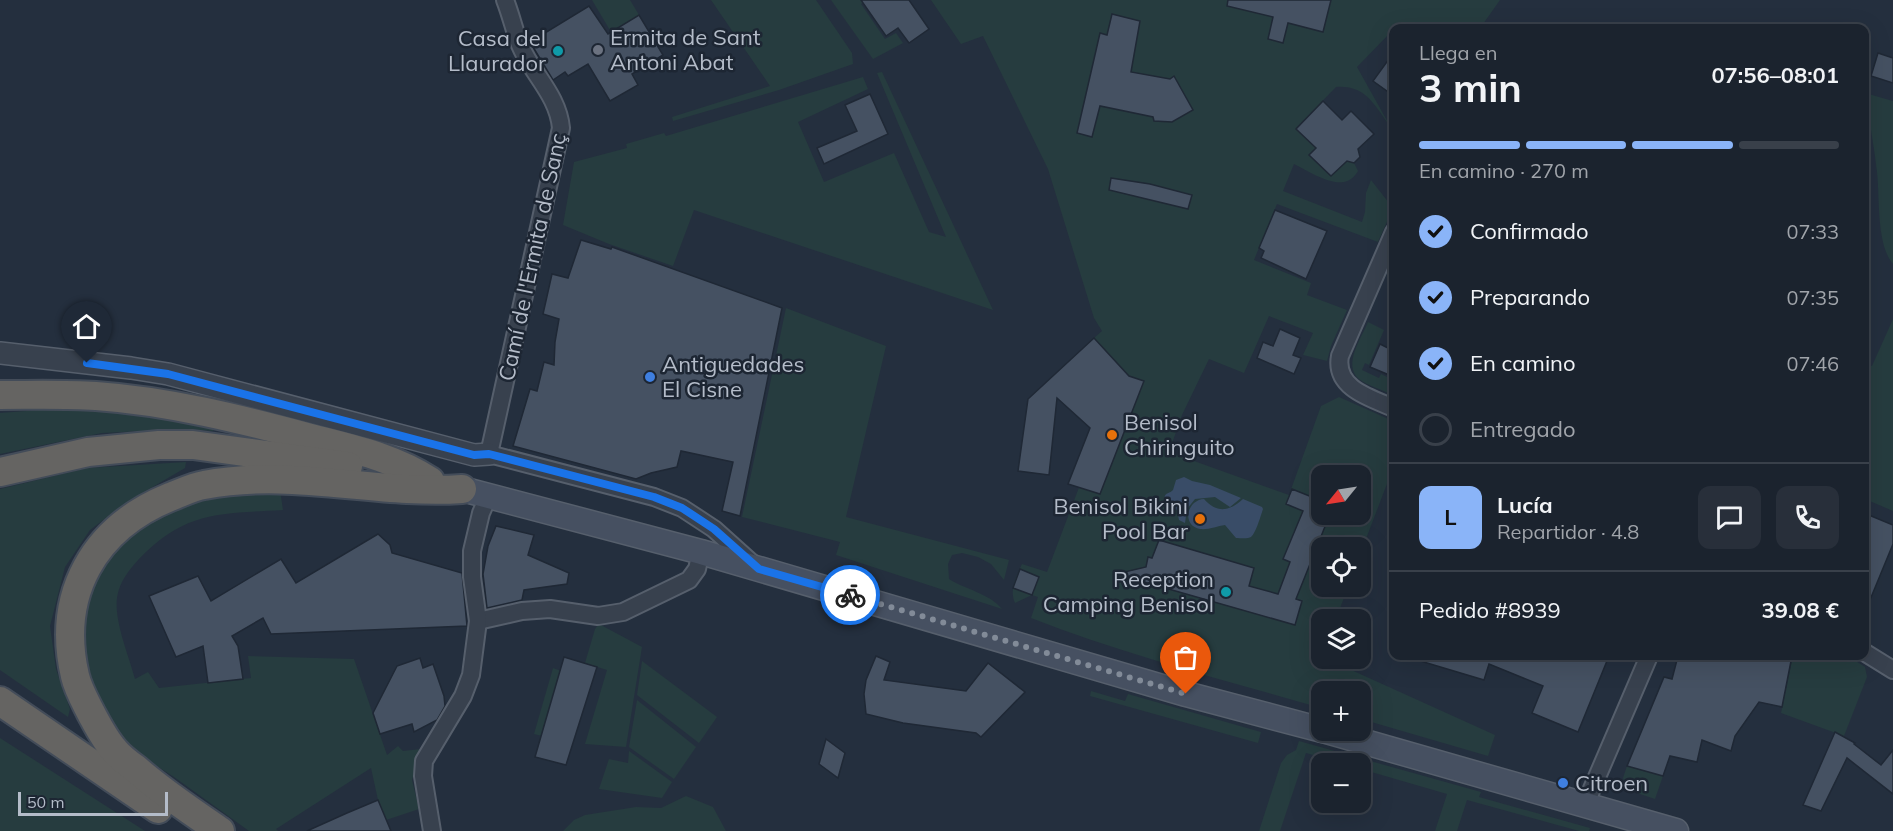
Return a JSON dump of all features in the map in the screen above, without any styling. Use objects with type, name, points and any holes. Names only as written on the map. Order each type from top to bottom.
[{"type":"highway","points":[[0,395],[96,396],[188,410],[374,454],[401,464],[430,481]]},
{"type":"highway","points":[[0,472],[88,452],[159,445],[193,445],[325,462],[430,481],[475,492]]},
{"type":"highway","points":[[220,831],[149,781],[115,752],[81,693],[75,677],[71,654],[70,627],[74,603],[90,560],[117,528],[149,506],[203,485],[278,479],[338,482],[415,490],[475,492]]},
{"type":"highway","points":[[1,702],[189,831]]},
{"type":"main road","points":[[475,492],[701,552],[1186,694],[1311,727]]},
{"type":"main road","points":[[1361,741],[1676,831]]},
{"type":"street","name":"Camí de l'Ermita de Sanç","points":[[489,454],[561,128],[560,112],[520,45],[505,0]]},
{"type":"street","points":[[1389,243],[1338,365],[1341,375],[1352,388],[1389,406]]},
{"type":"street","points":[[0,353],[168,374],[474,455],[489,454],[654,497],[682,508],[714,529],[759,569]]},
{"type":"street","points":[[432,831],[423,776],[424,761],[467,686],[471,675],[478,621],[472,577],[472,551],[481,513],[475,492]]},
{"type":"street","points":[[478,621],[522,611],[550,609],[598,616],[623,612],[690,580],[697,569],[701,552]]},
{"type":"street","points":[[1869,655],[1893,670]]},
{"type":"street","points":[[1585,805],[1647,660]]},
{"type":"green space","points":[[592,0],[630,0],[639,15],[611,32]]},
{"type":"green space","points":[[711,0],[816,0],[852,53],[853,64],[779,90],[673,121],[672,117],[770,86]]},
{"type":"green space","points":[[831,0],[866,0],[861,4],[885,39],[896,33],[903,43],[873,59]]},
{"type":"green space","points":[[931,0],[1500,0],[1483,24],[1445,24],[1442,22],[1440,24],[1389,24],[1389,34],[1357,67],[1389,125],[1374,104],[1362,93],[1355,89],[1336,87],[1296,128],[1316,148],[1309,155],[1330,176],[1345,161],[1354,163],[1358,171],[1345,182],[1337,182],[1319,177],[1294,164],[1283,191],[1362,222],[1366,193],[1371,180],[1389,203],[1389,217],[1378,242],[1277,204],[1254,260],[1311,283],[1307,295],[1347,310],[1327,361],[1303,355],[1313,333],[1269,316],[1244,373],[1209,359],[1182,415],[1169,452],[1289,495],[1321,406],[1339,397],[1389,419],[1389,478],[1367,537],[1311,537],[1311,597],[1344,597],[1340,609],[1311,609],[1311,669],[1349,669],[1495,735],[1488,756],[1371,722],[1371,681],[1311,681],[1311,705],[1139,655],[1031,618],[1038,597],[1032,595],[1015,603],[1013,588],[1022,564],[1047,572],[1092,453],[1082,448],[1095,429],[1123,370],[1094,338],[1102,331],[1094,318],[1048,169],[983,36],[961,44]]},
{"type":"green space","points":[[882,72],[993,310],[694,210],[673,266],[563,225],[574,162],[627,148],[626,144],[664,133],[666,136],[863,77],[868,89],[798,122],[824,182],[894,153],[929,232],[946,237],[877,73]]},
{"type":"green space","points":[[1869,94],[1893,101],[1893,264],[1881,233],[1877,172],[1869,119]]},
{"type":"green space","points":[[786,308],[886,346],[846,517],[1009,560],[1004,580],[991,564],[978,557],[962,553],[952,555],[948,564],[949,579],[984,595],[1002,609],[836,555],[840,542],[742,517]]},
{"type":"green space","points":[[1893,319],[1893,511],[1869,501],[1869,365],[1872,366]]},
{"type":"green space","points":[[1368,322],[1384,330],[1369,365],[1365,363],[1362,370],[1379,378],[1381,374],[1389,378],[1389,393],[1371,386],[1354,373],[1352,366],[1355,351]]},
{"type":"green space","points":[[51,409],[127,412],[214,425],[213,431],[184,429],[102,433],[0,454],[0,413]]},
{"type":"green space","points":[[186,462],[185,468],[127,502],[90,530],[65,567],[50,626],[56,669],[70,709],[68,717],[0,670],[0,489],[87,468]]},
{"type":"green space","points":[[280,490],[283,510],[223,514],[189,523],[156,543],[128,572],[120,587],[117,607],[120,628],[135,679],[148,672],[159,688],[251,678],[248,656],[354,659],[387,755],[398,746],[403,751],[421,749],[412,780],[419,809],[386,820],[378,800],[371,768],[276,829],[278,831],[249,831],[174,777],[133,751],[114,728],[93,693],[80,636],[88,590],[102,559],[127,534],[192,498]]},
{"type":"green space","points":[[599,624],[642,647],[626,747],[585,744],[607,670],[585,663],[595,629]]},
{"type":"green space","points":[[1792,660],[1854,660],[1865,667],[1867,677],[1844,736],[1781,713]]},
{"type":"green space","points":[[642,661],[717,717],[699,743],[637,695]]},
{"type":"green space","points":[[553,668],[561,671],[542,736],[534,734]]},
{"type":"green space","points":[[1091,691],[1125,701],[1128,694],[1261,732],[1258,743],[1090,696]]},
{"type":"green space","points":[[637,700],[696,747],[674,779],[629,747]]},
{"type":"green space","points":[[0,738],[145,831],[0,831]]},
{"type":"green space","points":[[1299,741],[1342,753],[1306,753],[1280,831],[1259,831],[1281,763],[1287,755],[1296,750]]},
{"type":"green space","points":[[629,751],[672,782],[662,798],[599,789],[609,759],[628,763]]},
{"type":"green space","points":[[1371,761],[1481,792],[1479,797],[1590,828],[1589,831],[1579,831],[1467,800],[1457,831],[1435,831],[1447,794],[1371,772]]},
{"type":"green space","points":[[1627,766],[1663,776],[1655,799],[1628,790],[1623,778]]},
{"type":"green space","points":[[686,796],[713,807],[726,831],[563,831],[574,820],[585,815],[636,807],[661,808]]},
{"type":"water","points":[[1184,477],[1241,498],[1230,507],[1215,497],[1195,499],[1187,509],[1185,523],[1179,520],[1177,510],[1165,500],[1166,494],[1173,490],[1176,480]]},
{"type":"water","points":[[1204,499],[1219,509],[1233,506],[1243,499],[1262,507],[1253,535],[1248,538],[1236,538],[1225,525],[1203,529],[1194,527],[1190,523],[1188,513],[1198,500]]},
{"type":"building","points":[[861,0],[909,0],[929,29],[909,43],[898,28],[886,36]]},
{"type":"building","points":[[1228,0],[1331,0],[1323,32],[1288,23],[1283,43],[1268,39],[1273,17],[1227,6]]},
{"type":"building","points":[[589,6],[608,34],[639,15],[663,55],[632,74],[638,85],[610,101],[588,64],[568,76],[565,72],[553,80],[530,42]]},
{"type":"building","points":[[1112,14],[1140,21],[1131,72],[1170,79],[1174,76],[1193,110],[1172,122],[1154,121],[1153,117],[1100,106],[1092,137],[1077,133],[1100,33],[1107,35]]},
{"type":"building","points":[[1878,53],[1893,58],[1893,83],[1871,76]]},
{"type":"building","points":[[1389,59],[1389,92],[1373,81]]},
{"type":"building","points":[[870,94],[888,134],[824,164],[817,148],[857,131],[845,105]]},
{"type":"building","points":[[1323,101],[1342,120],[1351,111],[1374,134],[1358,149],[1360,157],[1354,163],[1347,161],[1331,176],[1309,155],[1316,148],[1296,129]]},
{"type":"building","points":[[1111,178],[1150,184],[1192,195],[1188,209],[1109,190]]},
{"type":"building","points":[[1275,210],[1327,231],[1306,279],[1261,258],[1264,251],[1259,248]]},
{"type":"building","name":"Antiguedades El Cisne","points":[[581,240],[611,249],[612,247],[782,308],[740,516],[722,511],[733,462],[681,451],[677,467],[636,479],[513,446],[530,389],[537,391],[544,362],[554,365],[559,319],[543,314],[552,274],[568,278]]},
{"type":"building","points":[[1280,329],[1300,338],[1293,355],[1301,358],[1294,374],[1257,358],[1263,342],[1273,346]]},
{"type":"building","points":[[1094,338],[1129,376],[1144,381],[1100,494],[1068,484],[1090,428],[1057,398],[1049,475],[1018,471],[1028,399]]},
{"type":"building","points":[[1380,344],[1389,348],[1389,375],[1370,367]]},
{"type":"building","name":"Reception Camping Benisol","points":[[1292,489],[1311,497],[1311,525],[1326,525],[1321,537],[1311,537],[1311,562],[1296,599],[1302,601],[1295,625],[1116,574],[1146,567],[1148,557],[1152,558],[1159,540],[1254,568],[1249,586],[1278,594],[1290,562],[1283,559],[1303,511],[1286,504]]},
{"type":"building","points":[[1869,515],[1893,525],[1893,544],[1869,602]]},
{"type":"building","points":[[496,526],[534,535],[528,555],[569,573],[567,584],[524,590],[522,600],[487,608],[483,574],[488,546]]},
{"type":"building","points":[[378,534],[390,545],[392,553],[462,573],[467,626],[271,634],[263,618],[232,636],[238,646],[243,679],[208,683],[203,646],[176,657],[149,596],[198,576],[211,601],[281,559],[296,583]]},
{"type":"building","points":[[1020,569],[1039,577],[1032,595],[1013,588]]},
{"type":"building","points":[[876,656],[890,662],[884,680],[966,691],[988,663],[1025,692],[981,737],[976,733],[903,723],[866,714],[864,694],[866,680]]},
{"type":"building","points":[[564,657],[597,667],[566,765],[535,757]]},
{"type":"building","points":[[420,658],[423,668],[433,664],[445,706],[437,720],[414,732],[412,724],[380,734],[373,713],[397,666]]},
{"type":"building","points":[[1417,660],[1607,660],[1578,732],[1532,713],[1543,686],[1489,664],[1484,680]]},
{"type":"building","points":[[1677,660],[1791,660],[1782,707],[1759,702],[1735,736],[1731,751],[1702,740],[1697,762],[1670,756],[1663,776],[1627,766],[1664,677],[1672,679]]},
{"type":"building","points":[[1835,732],[1855,743],[1881,765],[1893,750],[1893,794],[1847,758],[1821,811],[1803,805]]},
{"type":"building","points":[[826,739],[845,753],[838,778],[819,764]]},
{"type":"building","points":[[378,800],[391,831],[307,831],[347,813]]},
{"type":"way so far","points":[[850,595],[1186,694]]},
{"type":"place","name":"Ermita de Sant Antoni Abat","points":[[598,50]]},
{"type":"place","name":"Casa del Llaurador","points":[[558,51]]},
{"type":"place","name":"Antiguedades El Cisne","points":[[650,377]]},
{"type":"place","name":"Benisol Chiringuito","points":[[1112,435]]},
{"type":"place","name":"Benisol Bikini Pool Bar","points":[[1200,519]]},
{"type":"place","name":"Reception Camping Benisol","points":[[1226,592]]},
{"type":"place","name":"Citroen","points":[[1563,783]]},
{"type":"route","points":[[87,363],[168,374],[474,455],[489,454],[654,497],[682,508],[714,529],[759,569],[850,595]]}]
